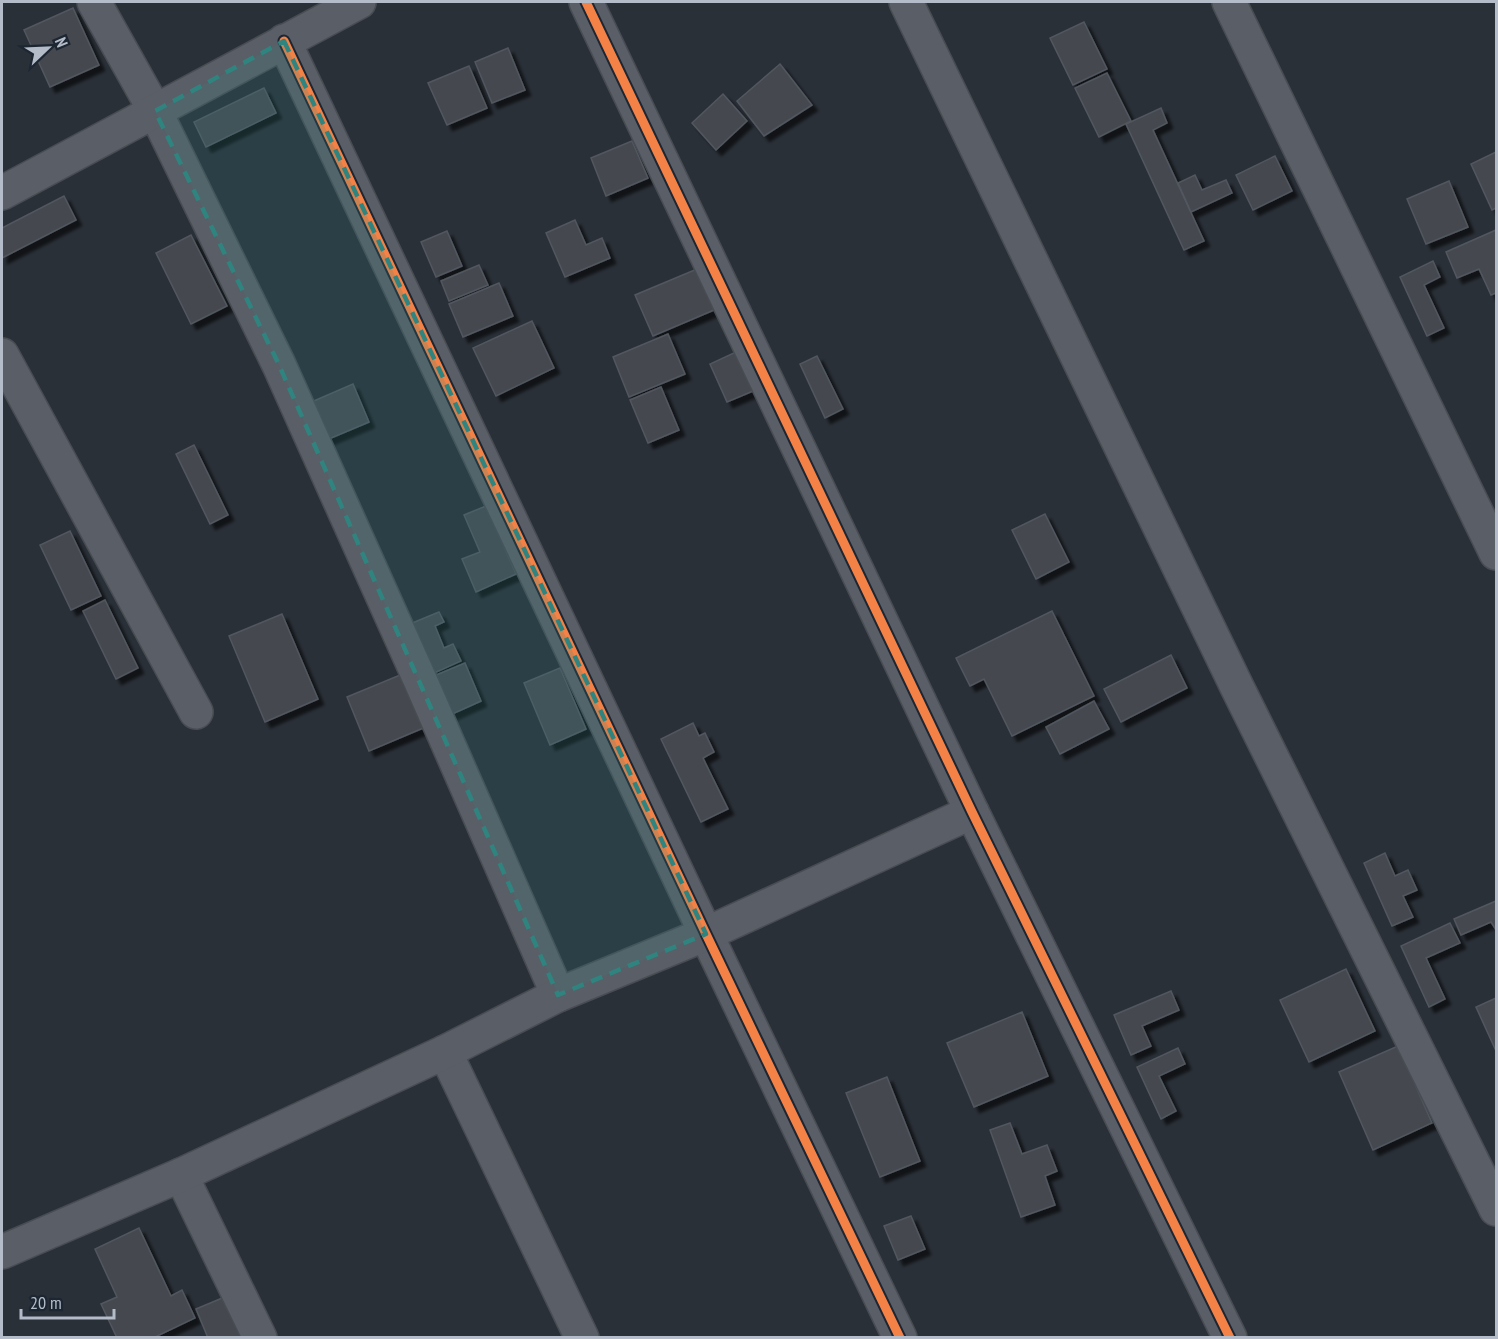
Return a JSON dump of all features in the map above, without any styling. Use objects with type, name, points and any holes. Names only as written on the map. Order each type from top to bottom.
[{"type":"street","points":[[94,2],[155,111],[279,365],[558,995]]},
{"type":"street","points":[[2,193],[359,2]]},
{"type":"street","points":[[586,2],[972,812],[1230,1338]]},
{"type":"street","points":[[906,2],[1237,687],[1497,1209]]},
{"type":"street","points":[[1229,2],[1497,553]]},
{"type":"street","points":[[285,41],[705,934],[900,1338]]},
{"type":"street","points":[[2,355],[196,712]]},
{"type":"street","points":[[2,1252],[180,1175],[445,1052],[558,995],[705,934],[972,812]]},
{"type":"street","points":[[445,1052],[582,1338]]},
{"type":"street","points":[[180,1175],[260,1338]]},
{"type":"highlighted area","points":[[284,41],[706,934],[558,995],[279,365],[155,111]]},
{"type":"building","points":[[73,8],[99,65],[50,87],[24,30]]},
{"type":"building","points":[[1084,22],[1107,69],[1073,85],[1050,38]]},
{"type":"building","points":[[508,48],[525,90],[492,103],[475,62]]},
{"type":"building","points":[[780,64],[812,105],[764,136],[737,101]]},
{"type":"building","points":[[469,66],[487,108],[447,125],[428,83]]},
{"type":"building","points":[[1107,73],[1131,121],[1099,137],[1075,88]]},
{"type":"building","points":[[264,88],[276,113],[206,147],[194,122]]},
{"type":"building","points":[[723,94],[747,121],[716,150],[692,123]]},
{"type":"building","points":[[1161,108],[1167,123],[1153,130],[1204,241],[1184,250],[1126,124]]},
{"type":"building","points":[[632,141],[648,178],[606,196],[591,158]]},
{"type":"building","points":[[1496,152],[1496,208],[1492,210],[1471,164]]},
{"type":"building","points":[[1275,156],[1292,191],[1253,210],[1236,175]]},
{"type":"building","points":[[1195,175],[1202,190],[1226,180],[1232,193],[1191,212],[1178,183]]},
{"type":"building","points":[[1449,181],[1468,227],[1426,244],[1407,199]]},
{"type":"building","points":[[64,196],[76,220],[2,258],[2,228]]},
{"type":"building","points":[[575,220],[586,245],[602,238],[610,258],[565,277],[546,233]]},
{"type":"building","points":[[1496,230],[1496,293],[1491,295],[1479,269],[1457,278],[1446,252]]},
{"type":"building","points":[[447,231],[462,266],[436,277],[421,242]]},
{"type":"building","points":[[191,235],[227,306],[191,324],[156,253]]},
{"type":"building","points":[[1433,261],[1440,277],[1424,285],[1444,328],[1427,336],[1400,277]]},
{"type":"building","points":[[479,265],[488,285],[449,301],[441,281]]},
{"type":"building","points":[[697,269],[714,310],[653,336],[635,295]]},
{"type":"building","points":[[499,283],[513,316],[463,337],[449,304]]},
{"type":"building","points":[[532,321],[554,368],[496,396],[473,348]]},
{"type":"building","points":[[668,334],[685,374],[629,397],[613,357]]},
{"type":"building","points":[[736,352],[753,391],[727,402],[710,364]]},
{"type":"building","points":[[817,356],[843,409],[825,418],[800,364]]},
{"type":"building","points":[[353,384],[369,422],[324,441],[307,404]]},
{"type":"building","points":[[661,387],[679,430],[648,443],[630,400]]},
{"type":"building","points":[[194,445],[228,515],[210,524],[176,454]]},
{"type":"building","points":[[486,506],[516,574],[476,592],[462,559],[480,552],[464,515]]},
{"type":"building","points":[[1045,514],[1069,562],[1036,579],[1012,530]]},
{"type":"building","points":[[70,531],[101,596],[71,610],[40,545]]},
{"type":"building","points":[[105,600],[138,668],[116,679],[83,611]]},
{"type":"building","points":[[1052,611],[1094,696],[1012,736],[984,679],[970,686],[956,658]]},
{"type":"building","points":[[439,612],[444,622],[435,626],[444,648],[453,644],[461,661],[432,674],[410,624]]},
{"type":"building","points":[[282,614],[318,699],[265,722],[229,636]]},
{"type":"building","points":[[1171,655],[1187,688],[1121,722],[1104,689]]},
{"type":"building","points":[[465,663],[481,701],[450,715],[434,676]]},
{"type":"building","points":[[560,668],[586,729],[550,745],[524,683]]},
{"type":"building","points":[[405,673],[428,726],[369,751],[347,697]]},
{"type":"building","points":[[1094,701],[1109,729],[1060,754],[1046,727]]},
{"type":"building","points":[[693,723],[699,736],[705,733],[714,752],[703,758],[728,809],[701,822],[661,739]]},
{"type":"building","points":[[1385,853],[1395,876],[1408,870],[1417,890],[1403,896],[1413,917],[1392,926],[1364,863]]},
{"type":"building","points":[[1496,901],[1496,930],[1491,922],[1461,935],[1454,919]]},
{"type":"building","points":[[1450,923],[1460,943],[1426,958],[1445,999],[1429,1007],[1401,946]]},
{"type":"building","points":[[1346,969],[1375,1031],[1309,1062],[1280,1000]]},
{"type":"building","points":[[1171,991],[1179,1010],[1142,1026],[1151,1046],[1131,1055],[1114,1015]]},
{"type":"building","points":[[1496,998],[1496,1051],[1476,1007]]},
{"type":"building","points":[[1022,1012],[1048,1076],[974,1107],[947,1043]]},
{"type":"building","points":[[1398,1046],[1432,1123],[1373,1150],[1339,1072]]},
{"type":"building","points":[[1178,1048],[1185,1064],[1159,1076],[1176,1111],[1161,1119],[1137,1067]]},
{"type":"building","points":[[887,1077],[920,1161],[880,1177],[846,1093]]},
{"type":"building","points":[[1010,1123],[1022,1154],[1047,1145],[1057,1171],[1045,1176],[1055,1205],[1021,1217],[990,1130]]},
{"type":"building","points":[[911,1216],[925,1249],[898,1260],[884,1226]]},
{"type":"building","points":[[139,1228],[171,1296],[182,1290],[195,1318],[153,1338],[117,1338],[101,1304],[117,1297],[95,1249]]},
{"type":"building","points":[[227,1296],[244,1338],[208,1338],[196,1309]]},
{"type":"cycle path","points":[[586,2],[972,812],[1230,1338]]},
{"type":"cycle path","points":[[284,41],[706,934],[900,1338]]}]
